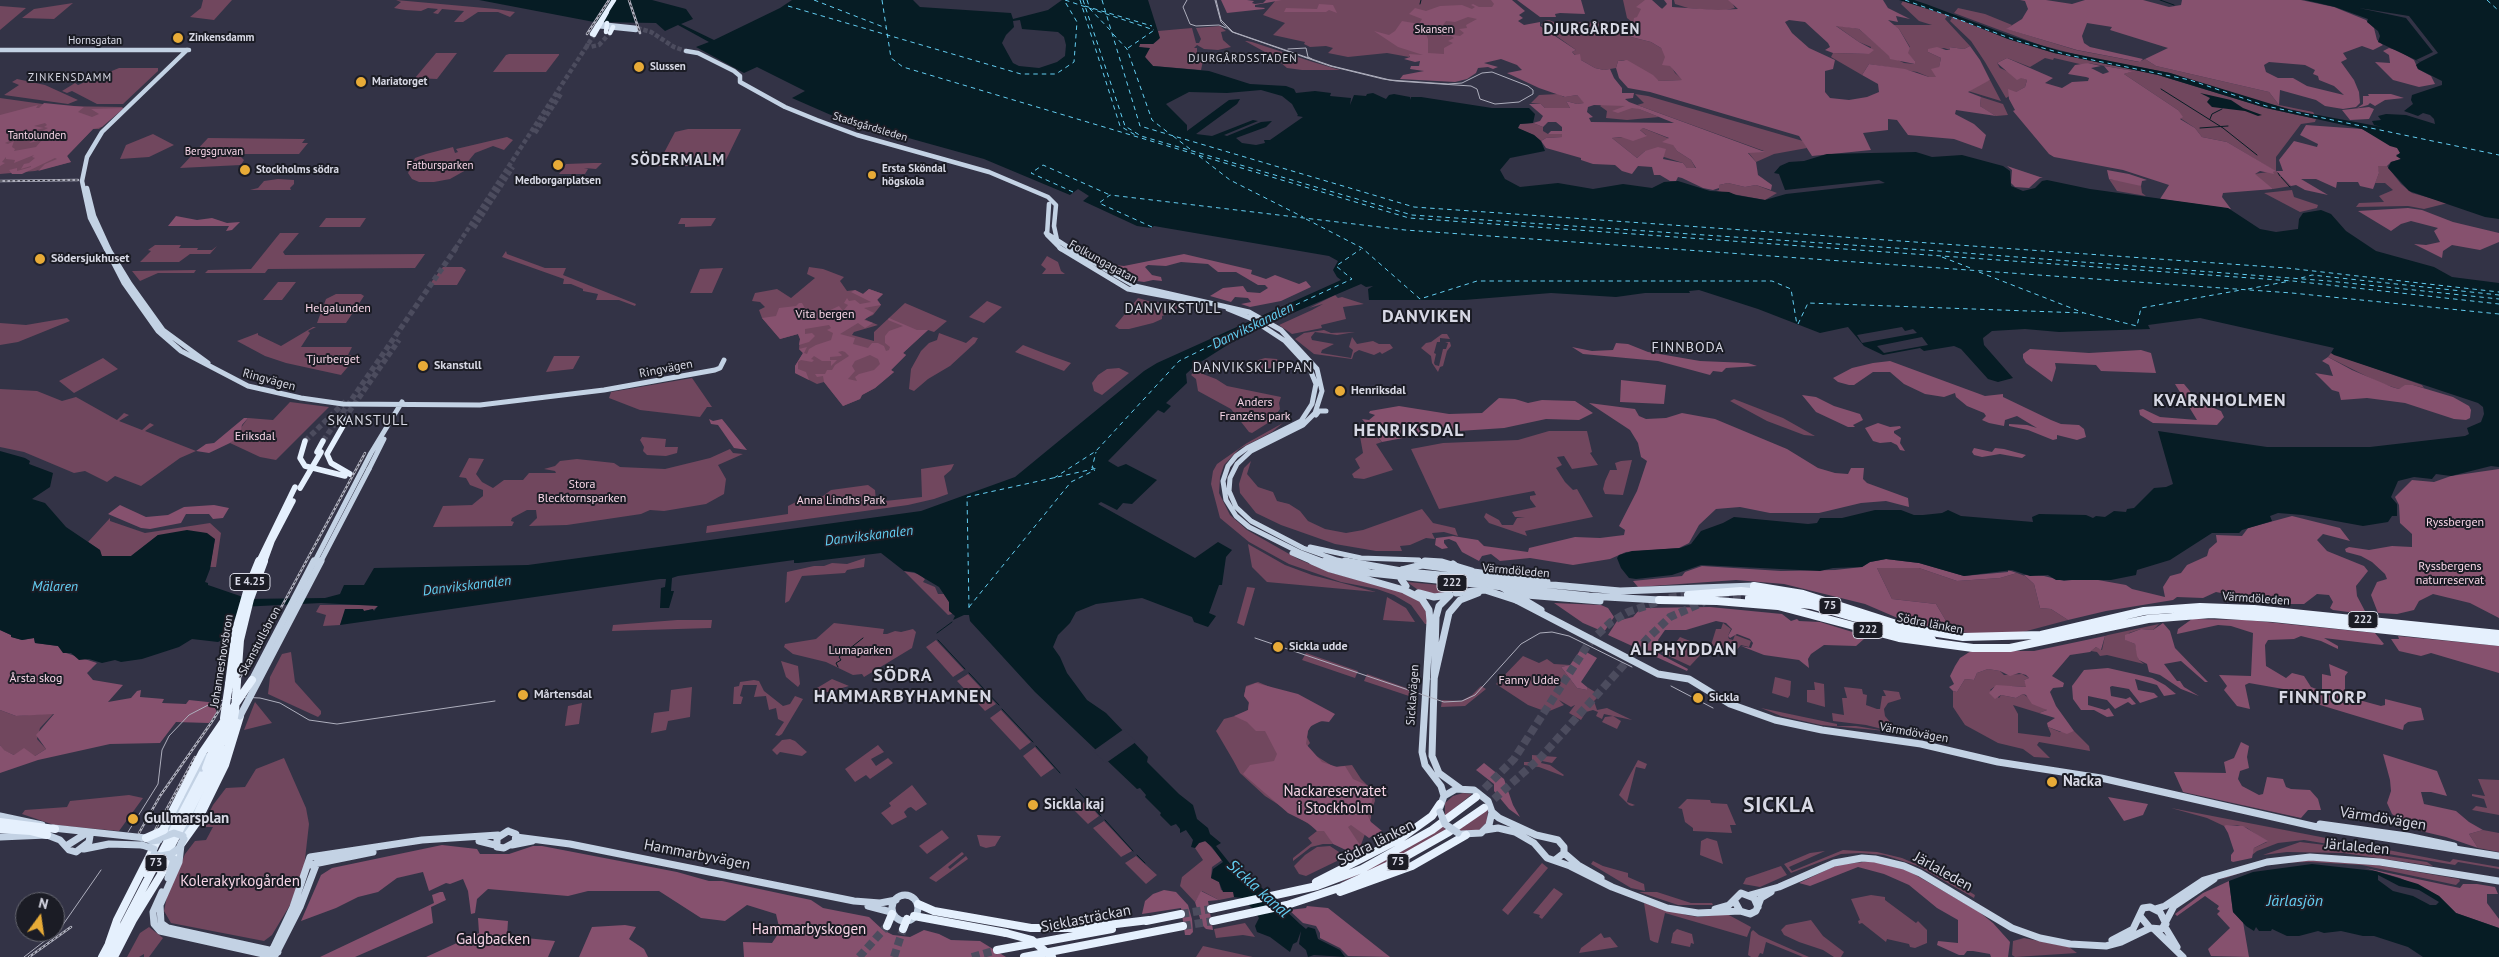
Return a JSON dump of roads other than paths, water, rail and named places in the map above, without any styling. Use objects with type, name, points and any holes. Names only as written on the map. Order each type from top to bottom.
[{"type":"highway","points":[[598,25],[594,34],[615,0]]},
{"type":"highway","points":[[607,14],[608,33],[613,26]]},
{"type":"highway","name":"E 4.25","points":[[322,452],[346,419]]},
{"type":"highway","points":[[305,441],[300,458],[305,466],[348,475],[322,452]]},
{"type":"highway","name":"E 4.25","points":[[322,452],[323,441]]},
{"type":"highway","name":"Johanneshovsbron","points":[[209,768],[233,683],[236,630],[248,588],[282,510],[322,452]]},
{"type":"highway","name":"222","points":[[1754,586],[1803,594],[1899,626]]},
{"type":"highway","name":"Södra länken","points":[[1688,595],[1730,591],[1781,595],[1899,626]]},
{"type":"highway","name":"Södra länken","points":[[1749,598],[1811,605],[1929,639],[1959,643],[2021,646]]},
{"type":"highway","name":"222","points":[[1659,600],[1717,601],[1778,606],[1899,638],[1944,646],[1995,648],[2021,646]]},
{"type":"highway","name":"Värmdöleden","points":[[1899,626],[1964,637],[2013,637],[2040,635],[2144,611],[2184,607],[2227,607],[2499,634]]},
{"type":"highway","name":"Värmdöleden","points":[[2021,646],[2148,619],[2194,615],[2230,615],[2499,642]]},
{"type":"highway","points":[[110,943],[117,920],[202,753],[252,680]]},
{"type":"highway","points":[[183,840],[225,757],[235,712],[233,683]]},
{"type":"highway","points":[[144,842],[164,830],[214,735],[233,683]]},
{"type":"highway","points":[[133,920],[166,865],[197,822],[225,765],[240,716]]},
{"type":"highway","name":"73","points":[[114,957],[209,768]]},
{"type":"highway","name":"73","points":[[107,957],[209,768]]},
{"type":"highway","name":"Södra länken","points":[[1280,895],[1329,881],[1387,856],[1432,830],[1476,797]]},
{"type":"highway","points":[[1280,895],[1318,881],[1383,849],[1432,816],[1440,808]]},
{"type":"highway","name":"Södra länken","points":[[1213,921],[1253,914],[1342,888],[1396,862],[1449,832],[1484,808]]},
{"type":"highway","points":[[0,822],[55,829]]},
{"type":"highway","points":[[0,829],[24,830],[47,835]]},
{"type":"highway","points":[[1304,900],[1355,888],[1412,866],[1462,834]]},
{"type":"highway","points":[[102,957],[154,852]]},
{"type":"highway","name":"75","points":[[1211,909],[1280,895]]},
{"type":"highway","points":[[918,904],[934,911],[1031,928],[1083,928],[1149,920]]},
{"type":"highway","points":[[887,926],[892,913]]},
{"type":"highway","name":"Sicklasträckan","points":[[998,950],[1181,914]]},
{"type":"highway","points":[[903,929],[911,918],[1006,933],[1032,940],[1052,957]]},
{"type":"highway","name":"Sicklasträckan","points":[[1024,957],[1182,926]]},
{"type":"highway","points":[[1038,957],[1076,949],[1090,943]]},
{"type":"main road","points":[[598,25],[636,29]]},
{"type":"main road","name":"Hornsgatan","points":[[0,51],[188,51]]},
{"type":"main road","name":"Ringvägen","points":[[188,51],[110,126],[92,148],[82,171],[82,181],[88,211],[115,268],[158,331],[181,351],[206,366],[226,377],[256,388],[301,398],[343,404],[473,403],[494,405],[597,392],[715,370],[721,362]]},
{"type":"main road","name":"Stadsgårdsleden","points":[[685,52],[698,53],[734,71],[740,76],[740,82],[785,107],[840,130],[978,170],[1037,195],[1054,208]]},
{"type":"main road","points":[[1049,233],[1054,208]]},
{"type":"main road","points":[[1049,233],[1054,208]]},
{"type":"main road","name":"Folkungagatan","points":[[1049,233],[1058,242],[1110,274],[1135,286],[1231,307],[1247,313]]},
{"type":"main road","name":"Folkungagatan","points":[[1049,233],[1058,248],[1128,289],[1247,313]]},
{"type":"main road","name":"222","points":[[1247,313],[1288,339],[1317,369],[1322,388],[1321,402],[1308,422],[1244,457],[1235,468],[1230,483],[1232,498],[1242,514],[1282,538]]},
{"type":"main road","name":"222","points":[[1263,535],[1245,523],[1230,507],[1223,491],[1224,476],[1231,462],[1241,451],[1291,427],[1306,416],[1312,404],[1316,389],[1315,380],[1309,367],[1278,332]]},
{"type":"main road","name":"Skanstullsbron","points":[[183,840],[240,716],[373,453],[404,403]]},
{"type":"main road","points":[[1292,431],[1306,425],[1319,411],[1326,410]]},
{"type":"main road","name":"Skanstullsbron","points":[[154,852],[252,680],[366,469]]},
{"type":"main road","points":[[1263,535],[1280,548],[1316,564],[1393,587],[1418,597],[1425,604],[1430,614]]},
{"type":"main road","name":"Värmdöleden","points":[[1263,535],[1324,561],[1385,576],[1659,600]]},
{"type":"main road","name":"Värmdöleden","points":[[1282,538],[1337,560],[1378,569],[1635,592],[1754,586]]},
{"type":"main road","name":"Värmdövägen","points":[[1282,538],[1344,555],[1380,560],[1419,560],[1453,564],[1482,576],[1526,601],[1552,619]]},
{"type":"main road","points":[[1419,560],[1406,567],[1401,579],[1406,586],[1426,602],[1430,614]]},
{"type":"main road","name":"Sicklavägen","points":[[1453,564],[1466,578],[1465,584],[1439,606],[1436,616],[1433,666],[1433,764],[1442,777],[1461,788]]},
{"type":"main road","points":[[1406,567],[1528,579],[1576,588]]},
{"type":"main road","name":"Värmdövägen","points":[[1393,587],[1434,596],[1484,590],[1516,600],[1658,674],[1689,679],[1730,704],[1775,720],[1822,730],[1913,742],[1998,762],[2101,778],[2290,822],[2499,856]]},
{"type":"main road","points":[[1434,678],[1449,613],[1457,602],[1470,595],[1488,592],[1581,600],[1622,602],[1647,600]]},
{"type":"main road","name":"Sicklavägen","points":[[1430,614],[1422,736],[1423,759],[1427,769],[1441,786],[1444,796]]},
{"type":"main road","points":[[1426,693],[1434,696]]},
{"type":"main road","points":[[1425,705],[1433,707]]},
{"type":"main road","points":[[1485,830],[1491,822],[1492,812],[1488,801],[1482,795],[1470,789],[1461,788],[1444,796],[1440,808],[1445,824],[1462,834],[1476,834],[1498,828],[1515,832],[1534,843],[1546,858],[1555,860],[1612,887],[1667,908],[1698,913],[1740,911],[1750,914],[1756,911],[1758,906],[1757,902],[1750,895],[1738,894],[1734,900],[1719,908],[1696,910],[1678,908],[1614,884],[1578,865],[1564,853],[1560,842],[1520,828],[1492,812]]},
{"type":"main road","points":[[0,816],[55,829],[144,842],[154,852],[174,860],[170,878]]},
{"type":"main road","name":"Hammarbyvägen","points":[[314,860],[422,840],[498,836],[510,830],[515,832],[516,837],[570,844],[854,901],[892,913]]},
{"type":"main road","points":[[0,837],[47,835],[60,840],[72,852],[109,844],[152,842],[174,833],[183,840]]},
{"type":"main road","points":[[66,846],[74,839],[87,834]]},
{"type":"main road","points":[[82,850],[90,840],[87,834]]},
{"type":"main road","points":[[495,845],[498,836]]},
{"type":"main road","points":[[510,846],[516,837]]},
{"type":"main road","points":[[1540,851],[1540,842],[1548,838]]},
{"type":"main road","points":[[168,856],[183,840]]},
{"type":"main road","points":[[183,840],[182,853],[153,912],[154,924],[160,931],[273,955],[314,860]]},
{"type":"main road","name":"Hammarbyvägen","points":[[314,860],[420,843],[480,841],[495,845],[501,849],[534,840]]},
{"type":"main road","points":[[1555,860],[1564,853]]},
{"type":"main road","name":"Järlaleden","points":[[2090,945],[2118,939],[2133,929],[2143,908],[2155,909],[2165,906],[2196,884],[2266,862],[2327,857],[2380,862],[2499,881]]},
{"type":"main road","name":"Järlaleden","points":[[1750,895],[1779,887],[1817,870],[1849,860],[1862,858],[1890,862],[1920,873],[2020,931],[2061,943],[2106,946],[2121,942],[2152,928],[2165,926],[2174,906],[2215,878]]},
{"type":"main road","name":"Järlaleden","points":[[1758,906],[1762,898],[1779,887]]},
{"type":"main road","points":[[909,896],[918,904],[911,918],[896,919],[892,913],[896,900],[909,896]]},
{"type":"main road","name":"Hammarbyvägen","points":[[854,901],[880,903],[896,900]]},
{"type":"main road","points":[[1734,900],[1740,911]]},
{"type":"main road","points":[[2155,909],[2164,916],[2165,926],[2184,957]]},
{"type":"main road","points":[[2140,916],[2184,957]]},
{"type":"water","points":[[479,0],[652,0],[686,9],[693,19],[681,24],[714,40],[780,8],[792,0],[913,0],[920,7],[1011,13],[1013,19],[1048,10],[1062,0],[1148,0],[1160,38],[1153,44],[1140,44],[1139,47],[1150,48],[1145,57],[1153,66],[1209,71],[1250,84],[1286,86],[1294,89],[1296,93],[1315,91],[1331,93],[1330,96],[1351,98],[1350,105],[1354,95],[1366,96],[1373,93],[1386,99],[1389,95],[1394,94],[1410,97],[1410,100],[1411,97],[1421,97],[1492,108],[1529,108],[1535,114],[1533,123],[1520,124],[1518,128],[1534,135],[1541,141],[1545,151],[1510,158],[1500,170],[1505,179],[1520,187],[1558,183],[1593,189],[1623,184],[1652,188],[1664,182],[1678,181],[1710,191],[1729,192],[1765,200],[1786,194],[1885,183],[1879,180],[1785,190],[1779,174],[1774,173],[1780,166],[1789,162],[1804,161],[1827,154],[1916,152],[1932,157],[1962,155],[2003,166],[2010,171],[2011,186],[2023,191],[2035,188],[2042,181],[2047,180],[2090,189],[2228,208],[2260,229],[2276,232],[2298,229],[2299,219],[2303,213],[2321,210],[2331,214],[2346,231],[2376,251],[2434,267],[2452,277],[2499,283],[2499,467],[2491,466],[2451,476],[2436,474],[2432,479],[2414,477],[2398,481],[2391,497],[2397,504],[2397,516],[2392,516],[2388,522],[2363,526],[2303,515],[2278,513],[2270,516],[2272,521],[2242,530],[2239,533],[2212,533],[2170,560],[2137,570],[2136,575],[2111,580],[2056,580],[2048,575],[2030,576],[2012,570],[1964,576],[1919,563],[1886,559],[1870,562],[1862,567],[1833,568],[1820,571],[1701,565],[1672,575],[1629,578],[1621,568],[1617,558],[1619,555],[1632,551],[1680,548],[1691,544],[1701,531],[1734,517],[1808,524],[1817,523],[1820,518],[1842,518],[1875,510],[1901,510],[1914,515],[1923,515],[1942,513],[1948,510],[1961,516],[2033,522],[2032,517],[2039,514],[2086,515],[2093,518],[2096,516],[2105,517],[2114,511],[2126,512],[2127,509],[2134,508],[2154,488],[2173,484],[2158,431],[2267,447],[2370,447],[2465,436],[2469,434],[2467,428],[2481,422],[2484,414],[2483,407],[2478,403],[2334,355],[2331,353],[2334,348],[2200,318],[2148,325],[2150,329],[2059,332],[2025,329],[1992,331],[1983,338],[1984,345],[2013,378],[1998,382],[1988,379],[1961,349],[1954,346],[1924,351],[1920,348],[1883,355],[1864,346],[1848,327],[1820,333],[1758,309],[1699,290],[1689,291],[1690,293],[1645,293],[1616,297],[1551,293],[1464,300],[1369,300],[1368,289],[1373,286],[1366,287],[1361,284],[1274,321],[1229,344],[1196,365],[1186,374],[1187,383],[1166,403],[1171,406],[1164,413],[1158,410],[1108,461],[1118,467],[1126,464],[1157,480],[1132,504],[1123,503],[1117,510],[1101,502],[1098,504],[1195,558],[1218,542],[1232,550],[1226,557],[1222,585],[1219,585],[1209,613],[1216,616],[1208,627],[1194,622],[1192,617],[1142,598],[1096,604],[1076,612],[1070,623],[1058,635],[1053,647],[1067,673],[1087,700],[1106,713],[1148,757],[1147,762],[1179,794],[1193,805],[1197,819],[1221,843],[1216,846],[1232,866],[1243,870],[1300,924],[1306,929],[1308,927],[1315,929],[1318,939],[1340,950],[1345,957],[1314,955],[1308,957],[1306,950],[1299,944],[1301,931],[1297,942],[1293,944],[1290,952],[1270,937],[1257,932],[1255,926],[1259,918],[1253,909],[1242,898],[1234,897],[1233,892],[1223,892],[1219,882],[1211,878],[1213,869],[1223,862],[1212,847],[1205,841],[1199,843],[1195,848],[1191,847],[1193,840],[1186,830],[1180,833],[1180,829],[1176,824],[1171,826],[1145,797],[1146,795],[1140,788],[1137,789],[1035,692],[970,621],[969,615],[953,620],[955,616],[949,611],[949,602],[939,587],[914,572],[904,571],[881,553],[798,563],[794,563],[794,560],[678,576],[672,578],[671,591],[674,591],[669,608],[660,608],[661,588],[665,587],[666,579],[340,625],[345,609],[363,609],[364,611],[373,609],[374,611],[378,606],[321,603],[240,607],[226,638],[218,642],[192,639],[179,647],[142,659],[121,662],[115,660],[102,663],[89,659],[79,660],[71,653],[63,653],[58,646],[35,643],[34,638],[22,640],[11,637],[11,635],[0,630],[0,451],[25,458],[30,461],[29,464],[53,473],[50,487],[32,499],[45,503],[66,527],[100,550],[102,556],[131,556],[158,535],[187,530],[207,533],[215,539],[210,569],[205,582],[208,585],[243,597],[242,599],[325,598],[340,594],[344,585],[364,585],[374,568],[528,565],[921,511],[1015,477],[1144,371],[1157,363],[1341,280],[1333,270],[1338,261],[1329,256],[1154,226],[1151,228],[1137,226],[1083,201],[1089,196],[1078,189],[1070,195],[984,159],[840,119],[792,98],[805,91],[757,67],[744,73],[696,47],[709,42],[678,25],[665,31],[656,23],[594,22]],"holes":[[[1020,20],[1022,29],[1058,32],[1064,37],[1066,45],[1065,56],[1057,62],[1039,68],[1019,66],[1013,63],[1002,43],[1006,35],[1014,27],[1013,21]],[[1261,90],[1282,96],[1292,104],[1297,116],[1303,117],[1270,140],[1264,140],[1265,143],[1256,145],[1242,143],[1236,138],[1266,127],[1272,121],[1261,122],[1227,136],[1224,135],[1258,121],[1253,120],[1212,136],[1196,134],[1237,104],[1240,99],[1229,100],[1187,131],[1187,125],[1166,104],[1189,92],[1227,93]]]},
{"type":"water","points":[[1899,0],[1914,0],[2011,36],[2060,51],[2170,73],[2291,110],[2382,127],[2374,125],[2372,121],[2381,120],[2378,116],[2386,114],[2406,115],[2435,124],[2434,119],[2430,115],[2423,113],[2418,116],[2404,111],[2413,104],[2411,100],[2412,95],[2442,85],[2442,81],[2418,69],[2416,65],[2420,62],[2378,42],[2380,36],[2378,31],[2367,22],[2368,19],[2335,7],[2305,0],[2499,0],[2499,219],[2485,217],[2409,191],[2388,168],[2391,162],[2401,159],[2396,156],[2400,153],[2397,148],[2390,146],[2362,129],[2266,108],[2158,75],[2054,53],[2008,39],[1953,17]]},
{"type":"water","points":[[2200,93],[2231,100],[2243,108],[2262,115],[2258,116],[2245,111],[2212,107],[2207,102],[2210,98]]},
{"type":"water","name":"Järlasjön","points":[[2312,864],[2375,871],[2418,884],[2439,896],[2456,913],[2499,928],[2499,957],[2423,957],[2408,947],[2374,936],[2363,936],[2341,931],[2324,933],[2318,931],[2299,936],[2287,936],[2272,929],[2271,931],[2259,931],[2256,927],[2254,931],[2246,926],[2233,912],[2229,881],[2253,872]]},
{"type":"waterway","points":[[1420,4],[1421,0]]},
{"type":"waterway","points":[[2160,0],[2174,5]]},
{"type":"waterway","points":[[2161,89],[2221,127]]},
{"type":"waterway","points":[[2210,119],[2212,114],[2222,109]]},
{"type":"waterway","points":[[2221,127],[2228,126]]},
{"type":"waterway","points":[[2200,128],[2221,127]]},
{"type":"waterway","points":[[2221,127],[2257,155]]},
{"type":"waterway","points":[[2281,177],[2290,187]]},
{"type":"waterway","points":[[937,633],[952,622]]},
{"type":"waterway","points":[[838,667],[836,663],[841,660],[839,657],[863,638]]},
{"type":"waterway","points":[[938,640],[965,669]]},
{"type":"waterway","points":[[969,673],[999,705]]},
{"type":"waterway","points":[[1002,709],[1033,742]]},
{"type":"waterway","points":[[1036,746],[1060,773]]},
{"type":"waterway","points":[[1076,789],[1101,816]]},
{"type":"waterway","points":[[1105,820],[1133,851]]},
{"type":"waterway","points":[[1137,855],[1145,863]]},
{"type":"tunnel","points":[[637,28],[651,32],[674,47],[686,51]]},
{"type":"tunnel","points":[[587,46],[599,45],[610,33]]},
{"type":"tunnel","points":[[587,46],[594,35]]},
{"type":"tunnel","points":[[455,249],[587,46]]},
{"type":"tunnel","points":[[535,133],[561,94]]},
{"type":"tunnel","points":[[474,228],[513,167]]},
{"type":"tunnel","points":[[323,441],[456,248]]},
{"type":"tunnel","points":[[344,419],[399,340]]},
{"type":"tunnel","points":[[305,441],[346,401]]},
{"type":"tunnel","points":[[1669,598],[1688,595]]},
{"type":"tunnel","points":[[1721,599],[1749,598]]},
{"type":"tunnel","points":[[1476,797],[1514,759],[1587,646],[1597,635],[1611,622],[1628,612],[1660,601]]},
{"type":"tunnel","points":[[1485,807],[1541,757],[1648,638],[1670,617],[1704,602]]},
{"type":"tunnel","points":[[1181,914],[1211,909]]},
{"type":"tunnel","points":[[1183,926],[1213,921]]},
{"type":"tunnel","points":[[859,957],[887,926]]},
{"type":"tunnel","points":[[894,957],[903,929]]},
{"type":"tunnel","points":[[972,957],[997,950]]},
{"type":"tram line","points":[[1187,0],[1183,7],[1190,24],[1196,26],[1219,25],[1226,28]]},
{"type":"tram line","points":[[1215,0],[1221,22],[1232,32],[1330,66],[1383,79],[1396,81],[1471,86],[1477,89],[1480,99],[1495,104],[1519,102],[1533,94],[1533,90],[1528,86],[1492,72],[1482,73],[1462,83],[1448,84],[1390,80],[1332,66],[1233,32],[1221,20],[1216,0]]},
{"type":"tram line","points":[[1288,49],[1306,48],[1308,57],[1312,59]]},
{"type":"tram line","points":[[1255,638],[1444,702],[1462,701],[1475,695],[1521,644],[1540,633],[1552,632],[1569,636],[1632,667]]},
{"type":"tram line","points":[[1671,686],[1713,708]]},
{"type":"tram line","points":[[128,832],[158,784],[162,750],[169,736],[189,715],[214,702],[239,697],[260,698],[280,703],[309,720],[337,724],[495,701]]},
{"type":"tram line","points":[[24,957],[60,929],[101,870]]},
{"type":"railway","points":[[587,34],[609,0]]},
{"type":"railway","points":[[629,0],[640,33]]},
{"type":"railway","points":[[0,181],[78,180]]},
{"type":"railway","points":[[139,833],[160,796],[211,723],[264,639],[365,453]]},
{"type":"railway","points":[[154,832],[195,757]]},
{"type":"railway","points":[[29,957],[71,927]]},
{"type":"place","name":"Zinkensdamm","points":[[178,38]]},
{"type":"place","name":"Slussen","points":[[639,67]]},
{"type":"place","name":"Mariatorget","points":[[361,82]]},
{"type":"place","name":"Medborgarplatsen","points":[[558,165]]},
{"type":"place","name":"Stockholms södra","points":[[245,170]]},
{"type":"place","name":"Ersta Sköndal högskola","points":[[872,175]]},
{"type":"place","name":"Södersjukhuset","points":[[40,259]]},
{"type":"place","name":"Skanstull","points":[[423,366]]},
{"type":"place","name":"Henriksdal","points":[[1340,391]]},
{"type":"place","name":"Sickla udde","points":[[1278,647]]},
{"type":"place","name":"Mårtensdal","points":[[523,695]]},
{"type":"place","name":"Sickla","points":[[1698,698]]},
{"type":"place","name":"Nacka","points":[[2052,782]]},
{"type":"place","name":"Sickla kaj","points":[[1033,805]]},
{"type":"place","name":"Gullmarsplan","points":[[133,819]]},
{"type":"district","name":"DJURGÅRDEN","points":[[1592,30]]},
{"type":"district","name":"DJURGÅRDSSTADEN","points":[[1243,59]]},
{"type":"district","name":"ZINKENSDAMM","points":[[70,78]]},
{"type":"district","name":"SÖDERMALM","points":[[678,161]]},
{"type":"district","name":"DANVIKSTULL","points":[[1173,309]]},
{"type":"district","name":"DANVIKEN","points":[[1427,317]]},
{"type":"district","name":"FINNBODA","points":[[1688,348]]},
{"type":"district","name":"DANVIKSKLIPPAN","points":[[1253,368]]},
{"type":"district","name":"KVARNHOLMEN","points":[[2220,401]]},
{"type":"district","name":"SKANSTULL","points":[[368,421]]},
{"type":"district","name":"HENRIKSDAL","points":[[1409,431]]},
{"type":"district","name":"ALPHYDDAN","points":[[1684,650]]},
{"type":"district","name":"SÖDRA HAMMARBYHAMNEN","points":[[903,686]]},
{"type":"district","name":"FINNTORP","points":[[2323,698]]},
{"type":"district","name":"SICKLA","points":[[1779,806]]},
{"type":"park label","name":"Skansen","points":[[1434,30]]},
{"type":"park label","name":"Tantolunden","points":[[37,136]]},
{"type":"park label","name":"Bergsgruvan","points":[[214,152]]},
{"type":"park label","name":"Fatbursparken","points":[[440,166]]},
{"type":"park label","name":"Helgalunden","points":[[338,309]]},
{"type":"park label","name":"Vita bergen","points":[[825,315]]},
{"type":"park label","name":"Tjurberget","points":[[333,360]]},
{"type":"park label","name":"Anders Franzéns park","points":[[1255,410]]},
{"type":"park label","name":"Eriksdal","points":[[255,437]]},
{"type":"park label","name":"Stora Blecktornsparken","points":[[582,492]]},
{"type":"park label","name":"Anna Lindhs Park","points":[[841,501]]},
{"type":"park label","name":"Ryssbergen","points":[[2455,523]]},
{"type":"park label","name":"Ryssbergens naturreservat","points":[[2450,574]]},
{"type":"park label","name":"Lumaparken","points":[[860,651]]},
{"type":"park label","name":"Årsta skog","points":[[36,679]]},
{"type":"park label","name":"Fanny Udde","points":[[1529,681]]},
{"type":"park label","name":"Nackareservatet i Stockholm","points":[[1335,800]]},
{"type":"park label","name":"Kolerakyrkogården","points":[[240,882]]},
{"type":"park label","name":"Hammarbyskogen","points":[[809,930]]},
{"type":"park label","name":"Galgbacken","points":[[493,940]]},
{"type":"water label","name":"Danvikskanalen","points":[[1253,326]]},
{"type":"water label","name":"Danvikskanalen","points":[[869,536]]},
{"type":"water label","name":"Danvikskanalen","points":[[467,586]]},
{"type":"water label","name":"Mälaren","points":[[55,587]]},
{"type":"water label","name":"Sickla kanal","points":[[1258,889]]}]
